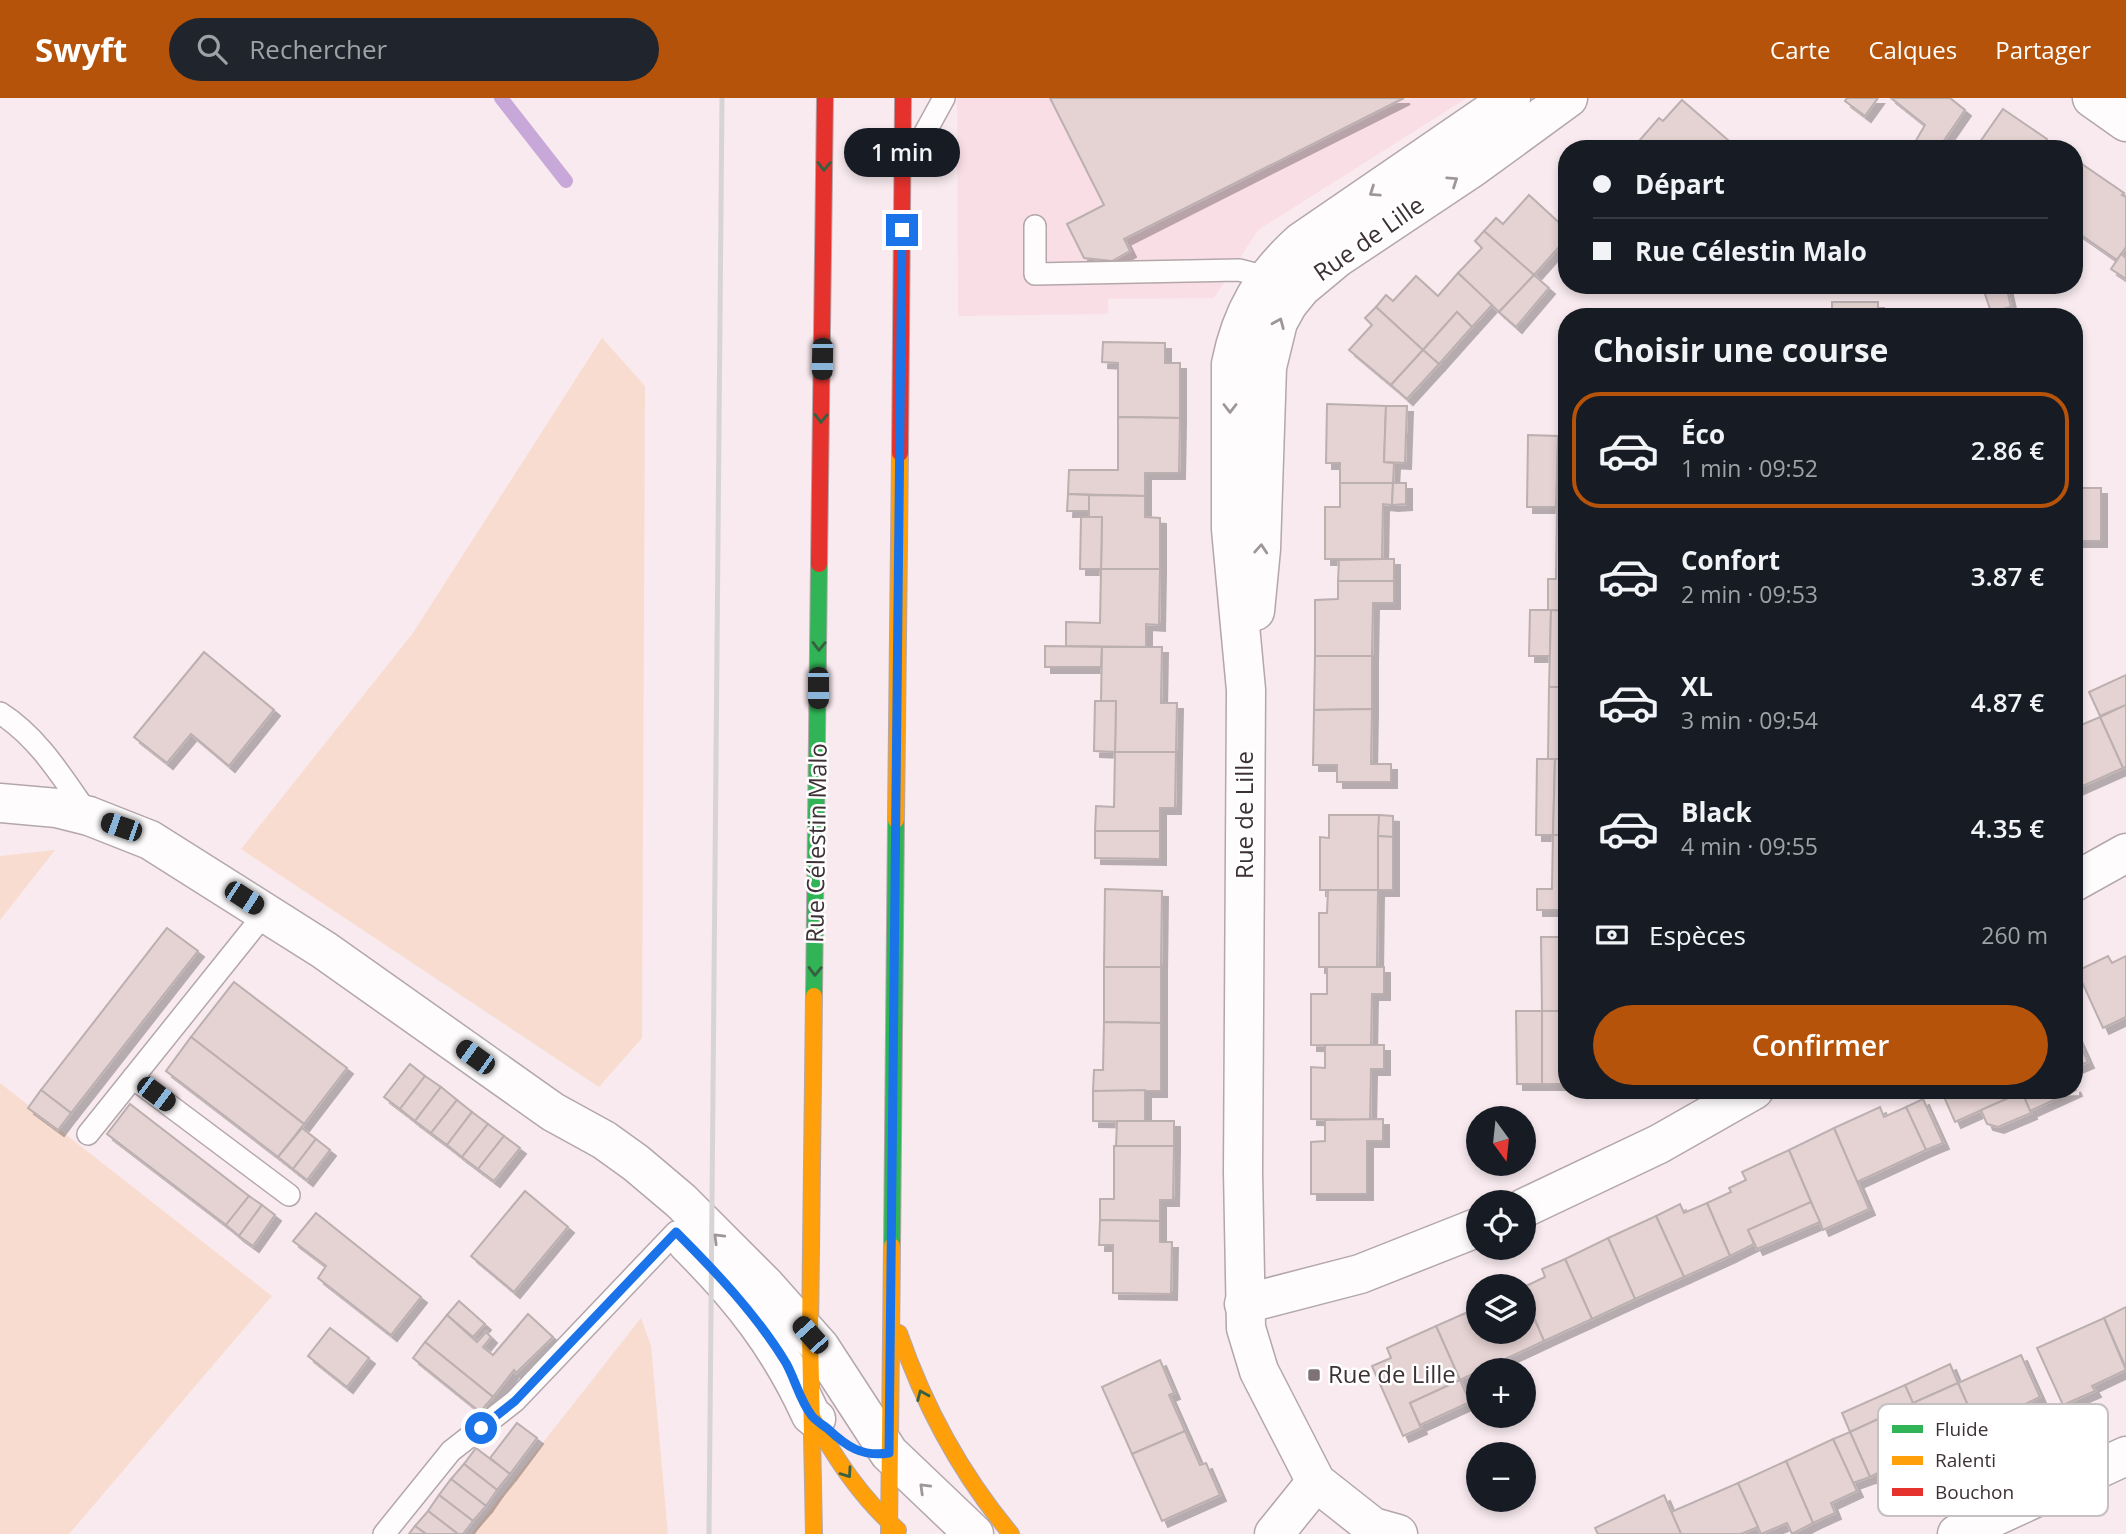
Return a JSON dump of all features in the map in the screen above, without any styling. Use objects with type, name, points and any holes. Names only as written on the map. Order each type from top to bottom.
[{"type":"main road","name":"Rue Célestin Malo","points":[[814,1534],[810,1335],[825,98]]},
{"type":"main road","points":[[889,1528],[903,98]]},
{"type":"main road","points":[[890,1308],[920,1392],[949,1452],[984,1503],[1011,1534]]},
{"type":"main road","points":[[811,1415],[853,1483],[889,1528],[903,1534]]},
{"type":"street","name":"Rue de Lille","points":[[1380,1532],[1316,1482],[1259,1371],[1246,1328],[1242,1171],[1246,690],[1261,549],[1267,368],[1284,282],[1301,242],[1511,98]]},
{"type":"street","name":"Rue de Lille","points":[[1284,282],[1337,258],[1472,168],[1568,98]]},
{"type":"street","points":[[2092,98],[2126,122]]},
{"type":"street","points":[[0,803],[57,808],[89,816],[150,840],[361,975],[553,1112],[604,1140],[662,1184],[766,1286],[810,1335],[844,1381],[889,1453],[974,1534]]},
{"type":"street","points":[[2083,877],[2126,853]]},
{"type":"street","points":[[1536,1202],[1659,1144],[1709,1101]]},
{"type":"street","points":[[553,1112],[710,1266],[759,1325],[786,1364],[811,1415],[840,1441],[857,1451],[868,1454],[889,1453]]},
{"type":"street","points":[[1244,1304],[1360,1274],[1466,1232]]},
{"type":"street","points":[[2108,1463],[2126,1455]]},
{"type":"street","points":[[1274,1534],[1316,1482]]},
{"type":"street","points":[[1957,1534],[1996,1516]]},
{"type":"lane","points":[[902,174],[944,98]]},
{"type":"lane","points":[[1035,226],[1035,274],[1224,270],[1252,272],[1284,282]]},
{"type":"lane","points":[[0,713],[22,729],[37,745],[89,816]]},
{"type":"lane","points":[[88,1133],[266,912]]},
{"type":"lane","points":[[133,1078],[289,1195]]},
{"type":"lane","points":[[384,1534],[452,1451],[515,1401],[676,1232]]},
{"type":"shaded area","points":[[957,98],[1467,98],[1258,230],[1214,298],[1108,299],[1108,314],[958,316]]},
{"type":"shaded area","points":[[602,338],[645,386],[642,1038],[599,1087],[241,849],[413,633]]},
{"type":"shaded area","points":[[55,850],[0,920],[0,856]]},
{"type":"shaded area","points":[[0,1083],[272,1296],[69,1534],[0,1534]]},
{"type":"shaded area","points":[[641,1318],[651,1346],[668,1534],[471,1534]]},
{"type":"building","points":[[1050,98],[1404,98],[1124,239],[1130,251],[1112,261],[1084,258],[1067,224],[1104,205]]},
{"type":"building","points":[[1847,98],[1878,98],[1865,116],[1845,101]]},
{"type":"building","points":[[1891,98],[1950,98],[1965,110],[1944,140],[1916,140],[1925,125]]},
{"type":"building","points":[[1682,100],[1728,140],[1640,140],[1659,118],[1663,121]]},
{"type":"building","points":[[2003,109],[2047,139],[2046,140],[1981,140]]},
{"type":"building","points":[[2083,165],[2126,197],[2126,247],[2117,260],[2083,236]]},
{"type":"building","points":[[1529,195],[1558,222],[1558,248],[1534,275],[1484,231],[1496,218],[1503,224]]},
{"type":"building","points":[[1484,231],[1534,275],[1499,312],[1458,273],[1482,248],[1475,241]]},
{"type":"building","points":[[2121,254],[2126,258],[2126,279],[2111,269]]},
{"type":"building","points":[[1458,273],[1492,305],[1472,327],[1457,312],[1423,350],[1376,307],[1386,295],[1393,301],[1416,276],[1438,296]]},
{"type":"building","points":[[1534,275],[1549,288],[1516,327],[1499,312]]},
{"type":"building","points":[[1985,294],[2008,294],[2011,307],[1990,308]]},
{"type":"building","points":[[1832,302],[1878,302],[1878,308],[1832,308]]},
{"type":"building","points":[[1376,307],[1423,350],[1391,385],[1349,350],[1372,325],[1365,318]]},
{"type":"building","points":[[1457,312],[1472,327],[1439,364],[1423,350]]},
{"type":"building","points":[[1103,342],[1165,343],[1165,363],[1180,363],[1180,418],[1118,417],[1118,363],[1102,362]]},
{"type":"building","points":[[1423,350],[1439,364],[1407,399],[1391,385]]},
{"type":"building","points":[[1327,404],[1386,406],[1384,462],[1394,463],[1393,483],[1340,483],[1340,463],[1326,463]]},
{"type":"building","points":[[1386,406],[1407,406],[1405,463],[1384,462]]},
{"type":"building","points":[[1118,417],[1180,418],[1179,473],[1145,473],[1145,496],[1068,494],[1069,470],[1118,470]]},
{"type":"building","points":[[1528,435],[1558,436],[1556,507],[1527,507]]},
{"type":"building","points":[[1558,436],[1558,508],[1557,508]]},
{"type":"building","points":[[1340,483],[1393,483],[1392,505],[1383,504],[1382,559],[1325,559],[1325,507],[1340,507]]},
{"type":"building","points":[[1393,483],[1406,483],[1406,504],[1392,505]]},
{"type":"building","points":[[2083,488],[2101,488],[2101,541],[2083,541]]},
{"type":"building","points":[[1068,494],[1089,495],[1089,511],[1067,511]]},
{"type":"building","points":[[1089,495],[1145,496],[1145,517],[1160,518],[1160,569],[1101,569],[1102,517],[1089,517]]},
{"type":"building","points":[[1558,508],[1558,611],[1548,610],[1548,579],[1556,579]]},
{"type":"building","points":[[1081,517],[1102,517],[1101,569],[1080,569]]},
{"type":"building","points":[[1394,559],[1394,581],[1338,581],[1339,560]]},
{"type":"building","points":[[1101,569],[1160,569],[1159,625],[1146,624],[1146,647],[1066,646],[1066,622],[1100,623]]},
{"type":"building","points":[[1338,581],[1394,581],[1394,603],[1373,603],[1372,656],[1315,656],[1315,600],[1338,599]]},
{"type":"building","points":[[1530,610],[1551,610],[1550,656],[1529,656]]},
{"type":"building","points":[[1551,610],[1558,610],[1558,687],[1549,687]]},
{"type":"building","points":[[1045,646],[1102,647],[1101,667],[1045,667]]},
{"type":"building","points":[[1102,647],[1162,647],[1161,703],[1177,703],[1176,752],[1115,752],[1116,701],[1101,701]]},
{"type":"building","points":[[204,652],[274,710],[229,766],[191,734],[167,763],[134,737]]},
{"type":"building","points":[[1315,656],[1372,656],[1372,709],[1314,710]]},
{"type":"building","points":[[2126,675],[2126,705],[2100,716],[2089,692]]},
{"type":"building","points":[[1549,687],[1558,687],[1558,759],[1548,759]]},
{"type":"building","points":[[1095,701],[1116,701],[1115,752],[1094,751]]},
{"type":"building","points":[[2126,705],[2126,767],[2123,768],[2100,717]]},
{"type":"building","points":[[1372,709],[1371,764],[1391,764],[1391,782],[1337,782],[1337,765],[1313,765],[1314,710]]},
{"type":"building","points":[[2100,717],[2123,768],[2083,786],[2083,724]]},
{"type":"building","points":[[1115,752],[1176,752],[1175,808],[1160,808],[1160,831],[1095,831],[1096,806],[1114,807]]},
{"type":"building","points":[[1537,759],[1555,759],[1553,835],[1536,835]]},
{"type":"building","points":[[1555,759],[1558,759],[1558,835],[1553,835]]},
{"type":"building","points":[[1329,815],[1379,815],[1378,890],[1320,890],[1320,837],[1329,838]]},
{"type":"building","points":[[1379,815],[1393,816],[1393,837],[1378,836]]},
{"type":"building","points":[[1095,831],[1160,831],[1160,859],[1095,858]]},
{"type":"building","points":[[1553,835],[1558,835],[1558,910],[1537,910],[1537,889],[1552,889]]},
{"type":"building","points":[[1378,836],[1393,837],[1393,890],[1378,890]]},
{"type":"building","points":[[1105,889],[1162,891],[1161,967],[1104,967]]},
{"type":"building","points":[[1328,890],[1378,890],[1377,967],[1319,967],[1319,913],[1327,913]]},
{"type":"building","points":[[167,928],[198,951],[71,1113],[41,1090]]},
{"type":"building","points":[[1541,937],[1558,937],[1558,1011],[1542,1011]]},
{"type":"building","points":[[2108,956],[2112,963],[2126,956],[2126,1017],[2103,1028],[2083,984],[2083,968]]},
{"type":"building","points":[[1104,967],[1161,967],[1161,1023],[1104,1022]]},
{"type":"building","points":[[1327,967],[1384,967],[1384,994],[1372,994],[1371,1046],[1311,1045],[1311,994],[1327,994]]},
{"type":"building","points":[[234,982],[347,1068],[304,1124],[191,1037]]},
{"type":"building","points":[[1516,1011],[1542,1011],[1542,1084],[1517,1084]]},
{"type":"building","points":[[1542,1011],[1558,1011],[1558,1084],[1542,1084]]},
{"type":"building","points":[[1104,1022],[1161,1023],[1161,1091],[1093,1091],[1094,1070],[1103,1070]]},
{"type":"building","points":[[191,1037],[304,1124],[278,1157],[166,1071]]},
{"type":"building","points":[[1325,1045],[1384,1045],[1384,1069],[1371,1069],[1370,1120],[1311,1119],[1311,1067],[1325,1068]]},
{"type":"building","points":[[2083,1051],[2088,1062],[2083,1064]]},
{"type":"building","points":[[410,1064],[425,1076],[400,1109],[384,1097]]},
{"type":"building","points":[[425,1076],[441,1087],[415,1121],[400,1109]]},
{"type":"building","points":[[441,1087],[457,1100],[431,1133],[415,1121]]},
{"type":"building","points":[[41,1090],[71,1113],[58,1130],[28,1108]]},
{"type":"building","points":[[1145,1090],[1145,1122],[1093,1121],[1093,1091]]},
{"type":"building","points":[[1923,1099],[1943,1143],[1926,1150],[1906,1107]]},
{"type":"building","points":[[1945,1099],[2006,1099],[1955,1122]]},
{"type":"building","points":[[2006,1099],[2025,1099],[2031,1113],[1998,1127],[1987,1124],[1981,1110]]},
{"type":"building","points":[[2025,1099],[2056,1099],[2030,1111]]},
{"type":"building","points":[[457,1100],[472,1112],[447,1145],[431,1133]]},
{"type":"building","points":[[130,1104],[249,1196],[226,1225],[107,1134]]},
{"type":"building","points":[[1880,1107],[1884,1117],[1906,1107],[1926,1150],[1857,1182],[1834,1128]]},
{"type":"building","points":[[472,1112],[488,1124],[462,1157],[447,1145]]},
{"type":"building","points":[[1383,1119],[1383,1141],[1367,1141],[1367,1194],[1311,1194],[1311,1142],[1325,1141],[1325,1120]]},
{"type":"building","points":[[1117,1121],[1174,1121],[1174,1146],[1116,1146]]},
{"type":"building","points":[[488,1124],[504,1136],[478,1169],[462,1157]]},
{"type":"building","points":[[302,1128],[316,1139],[293,1169],[278,1157]]},
{"type":"building","points":[[1834,1128],[1869,1209],[1823,1230],[1789,1150]]},
{"type":"building","points":[[504,1136],[520,1148],[494,1181],[478,1169]]},
{"type":"building","points":[[316,1139],[330,1150],[307,1180],[293,1169]]},
{"type":"building","points":[[1114,1146],[1174,1146],[1173,1200],[1160,1200],[1160,1221],[1100,1220],[1100,1199],[1114,1199]]},
{"type":"building","points":[[1789,1150],[1811,1202],[1748,1230],[1754,1244],[1730,1256],[1707,1203],[1731,1192],[1729,1188],[1746,1180],[1742,1172]]},
{"type":"building","points":[[525,1191],[568,1227],[514,1292],[471,1256]]},
{"type":"building","points":[[249,1196],[262,1205],[239,1236],[226,1225]]},
{"type":"building","points":[[1811,1202],[1820,1222],[1757,1249],[1748,1230]]},
{"type":"building","points":[[1707,1203],[1730,1256],[1684,1277],[1656,1216],[1680,1204],[1684,1213]]},
{"type":"building","points":[[262,1205],[275,1215],[253,1246],[239,1236]]},
{"type":"building","points":[[316,1213],[421,1297],[391,1335],[318,1278],[326,1266],[293,1241]]},
{"type":"building","points":[[1656,1216],[1684,1277],[1635,1299],[1608,1238]]},
{"type":"building","points":[[1100,1220],[1160,1221],[1160,1242],[1172,1242],[1171,1294],[1113,1293],[1113,1245],[1099,1245]]},
{"type":"building","points":[[1608,1238],[1635,1299],[1592,1319],[1565,1259]]},
{"type":"building","points":[[1565,1259],[1592,1319],[1544,1341],[1536,1323],[1536,1281],[1545,1277],[1542,1269]]},
{"type":"building","points":[[459,1301],[485,1324],[473,1337],[447,1315]]},
{"type":"building","points":[[2126,1307],[2126,1368],[2104,1318]]},
{"type":"building","points":[[1466,1313],[1466,1344],[1536,1344],[1536,1323],[1544,1341],[1507,1358],[1466,1358],[1466,1377],[1460,1380],[1436,1326]]},
{"type":"building","points":[[528,1314],[553,1337],[516,1373],[514,1370],[493,1397],[425,1342],[447,1315],[477,1342],[486,1332],[491,1337],[483,1347],[493,1355]]},
{"type":"building","points":[[2104,1318],[2126,1370],[2092,1386],[2095,1391],[2063,1404],[2037,1348]]},
{"type":"building","points":[[1436,1326],[1460,1380],[1410,1403],[1421,1428],[1403,1436],[1372,1366],[1391,1358],[1387,1348]]},
{"type":"building","points":[[330,1328],[369,1358],[347,1387],[308,1356]]},
{"type":"building","points":[[425,1342],[493,1397],[480,1412],[413,1358]]},
{"type":"building","points":[[2021,1355],[2040,1397],[2025,1404],[1967,1404],[1958,1383]]},
{"type":"building","points":[[1160,1360],[1174,1393],[1169,1395],[1185,1431],[1132,1454],[1102,1387]]},
{"type":"building","points":[[1950,1364],[1958,1383],[1913,1403],[1905,1385]]},
{"type":"building","points":[[1460,1380],[1466,1393],[1466,1404],[1420,1425],[1410,1403]]},
{"type":"building","points":[[1958,1383],[1967,1404],[1913,1404]]},
{"type":"building","points":[[1905,1385],[1913,1403],[1878,1404],[1878,1419],[1850,1432],[1842,1413]]},
{"type":"building","points":[[1878,1419],[1878,1473],[1870,1477],[1850,1432]]},
{"type":"building","points":[[517,1423],[537,1438],[510,1474],[490,1458]]},
{"type":"building","points":[[1185,1431],[1200,1465],[1206,1463],[1220,1495],[1162,1521],[1132,1454]]},
{"type":"building","points":[[1850,1432],[1870,1477],[1853,1483],[1833,1439]]},
{"type":"building","points":[[1833,1439],[1857,1491],[1831,1503],[1835,1513],[1813,1523],[1786,1461]]},
{"type":"building","points":[[476,1448],[510,1474],[497,1490],[464,1464]]},
{"type":"building","points":[[1786,1461],[1813,1523],[1792,1534],[1787,1523],[1761,1534],[1738,1483]]},
{"type":"building","points":[[464,1464],[497,1490],[486,1506],[451,1479]]},
{"type":"building","points":[[451,1479],[486,1506],[473,1521],[439,1495]]},
{"type":"building","points":[[1738,1483],[1758,1527],[1741,1534],[1681,1534],[1671,1512]]},
{"type":"building","points":[[439,1495],[473,1521],[463,1534],[458,1534],[428,1511]]},
{"type":"building","points":[[1664,1495],[1681,1534],[1598,1534],[1595,1528]]},
{"type":"building","points":[[428,1511],[458,1534],[426,1534],[415,1526]]},
{"type":"building","points":[[415,1526],[426,1534],[409,1534]]},
{"type":"waterway","points":[[501,98],[566,181]]},
{"type":"railway","points":[[709,1534],[722,98]]},
{"type":"traffic: fast","points":[[814,996],[819,564]]},
{"type":"traffic: fast","points":[[892,1246],[896,820]]},
{"type":"traffic: slow","points":[[896,820],[900,453]]},
{"type":"traffic: slow","points":[[814,996],[810,1335],[814,1534]]},
{"type":"traffic: slow","points":[[889,1534],[892,1246]]},
{"type":"traffic: slow","points":[[899,1333],[920,1387],[946,1439],[976,1487],[1011,1534]]},
{"type":"traffic: slow","points":[[812,1417],[850,1477],[872,1505],[898,1530]]},
{"type":"traffic: jam","points":[[819,564],[825,98]]},
{"type":"traffic: jam","points":[[900,453],[903,98]]},
{"type":"place","name":"Rue de Lille","points":[[1314,1375]]},
{"type":"route","points":[[481,1428],[515,1401],[676,1232],[710,1266],[759,1325],[786,1364],[811,1415],[840,1441],[857,1451],[878,1455],[889,1453],[902,230]]}]
